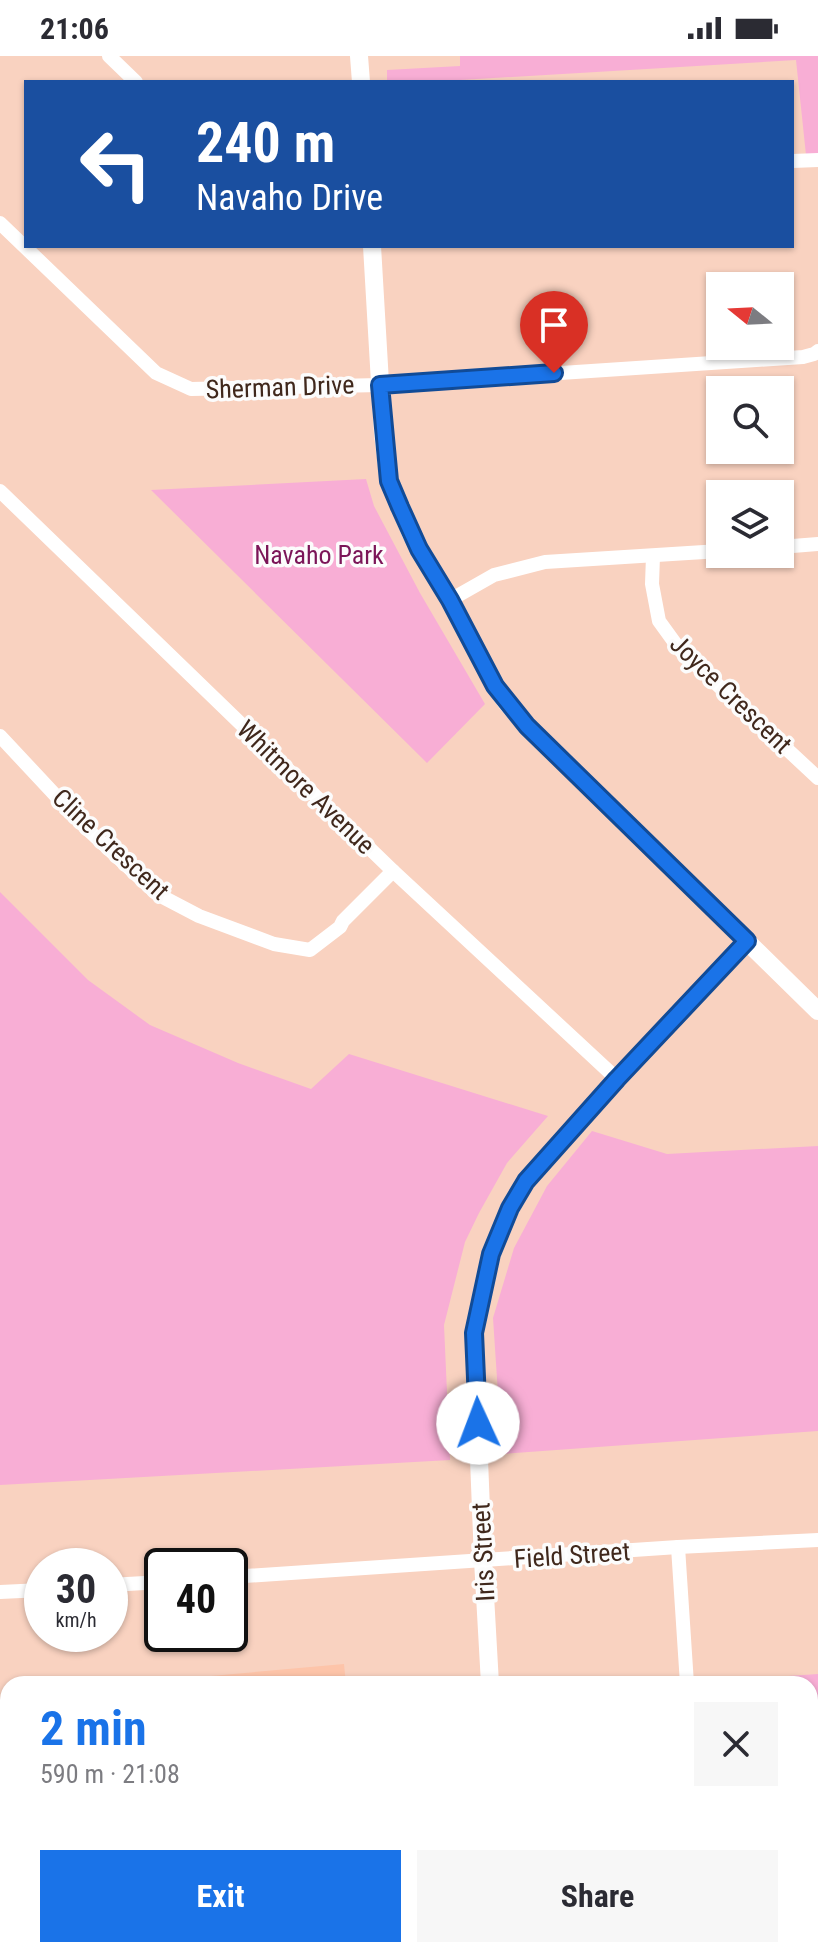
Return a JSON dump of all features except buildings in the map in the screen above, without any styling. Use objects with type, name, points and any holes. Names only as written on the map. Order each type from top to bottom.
[{"type":"street","points":[[109,56],[134,80]]},
{"type":"street","points":[[359,56],[361,80]]},
{"type":"street","points":[[794,161],[818,160]]},
{"type":"street","name":"Sherman Drive","points":[[0,223],[24,246]]},
{"type":"street","name":"Sherman Drive","points":[[26,248],[156,373],[191,389],[380,385],[803,357],[816,352]]},
{"type":"street","points":[[372,248],[389,481],[411,534],[495,686],[527,726],[818,1011]]},
{"type":"street","name":"Whitmore Avenue","points":[[0,491],[393,871],[617,1079]]},
{"type":"street","points":[[794,546],[818,544]]},
{"type":"street","points":[[450,600],[494,575],[545,562],[706,552]]},
{"type":"street","name":"Joyce Crescent","points":[[653,556],[652,584],[659,621],[680,650],[818,778]]},
{"type":"street","name":"Cline Crescent","points":[[0,736],[85,827],[157,894],[199,916],[274,944],[310,950],[340,927],[393,871]]},
{"type":"street","name":"Iris Street","points":[[490,1676],[474,1333],[491,1254],[506,1217],[526,1181],[747,941]]},
{"type":"street","name":"Field Street","points":[[248,1576],[818,1540]]},
{"type":"street","points":[[678,1547],[686,1676]]},
{"type":"street","points":[[0,1592],[24,1591]]},
{"type":"shaded area","points":[[344,1664],[345,1676],[211,1676]]},
{"type":"green space","points":[[460,56],[818,56],[818,155],[806,155],[796,60],[461,80],[387,80],[387,70],[460,66]]},
{"type":"green space","name":"Navaho Park","points":[[366,479],[374,506],[420,593],[485,704],[427,763],[151,490]]},
{"type":"green space","points":[[0,892],[88,980],[150,1025],[238,1063],[311,1089],[349,1054],[548,1116],[507,1163],[465,1242],[444,1325],[450,1460],[0,1485]]},
{"type":"green space","points":[[592,1131],[667,1154],[818,1146],[818,1431],[502,1454],[493,1318],[514,1248],[547,1186]]},
{"type":"route","points":[[478,1423],[474,1333],[491,1254],[510,1208],[526,1181],[747,941],[506,702],[411,534],[389,481],[380,385],[554,373]]}]
